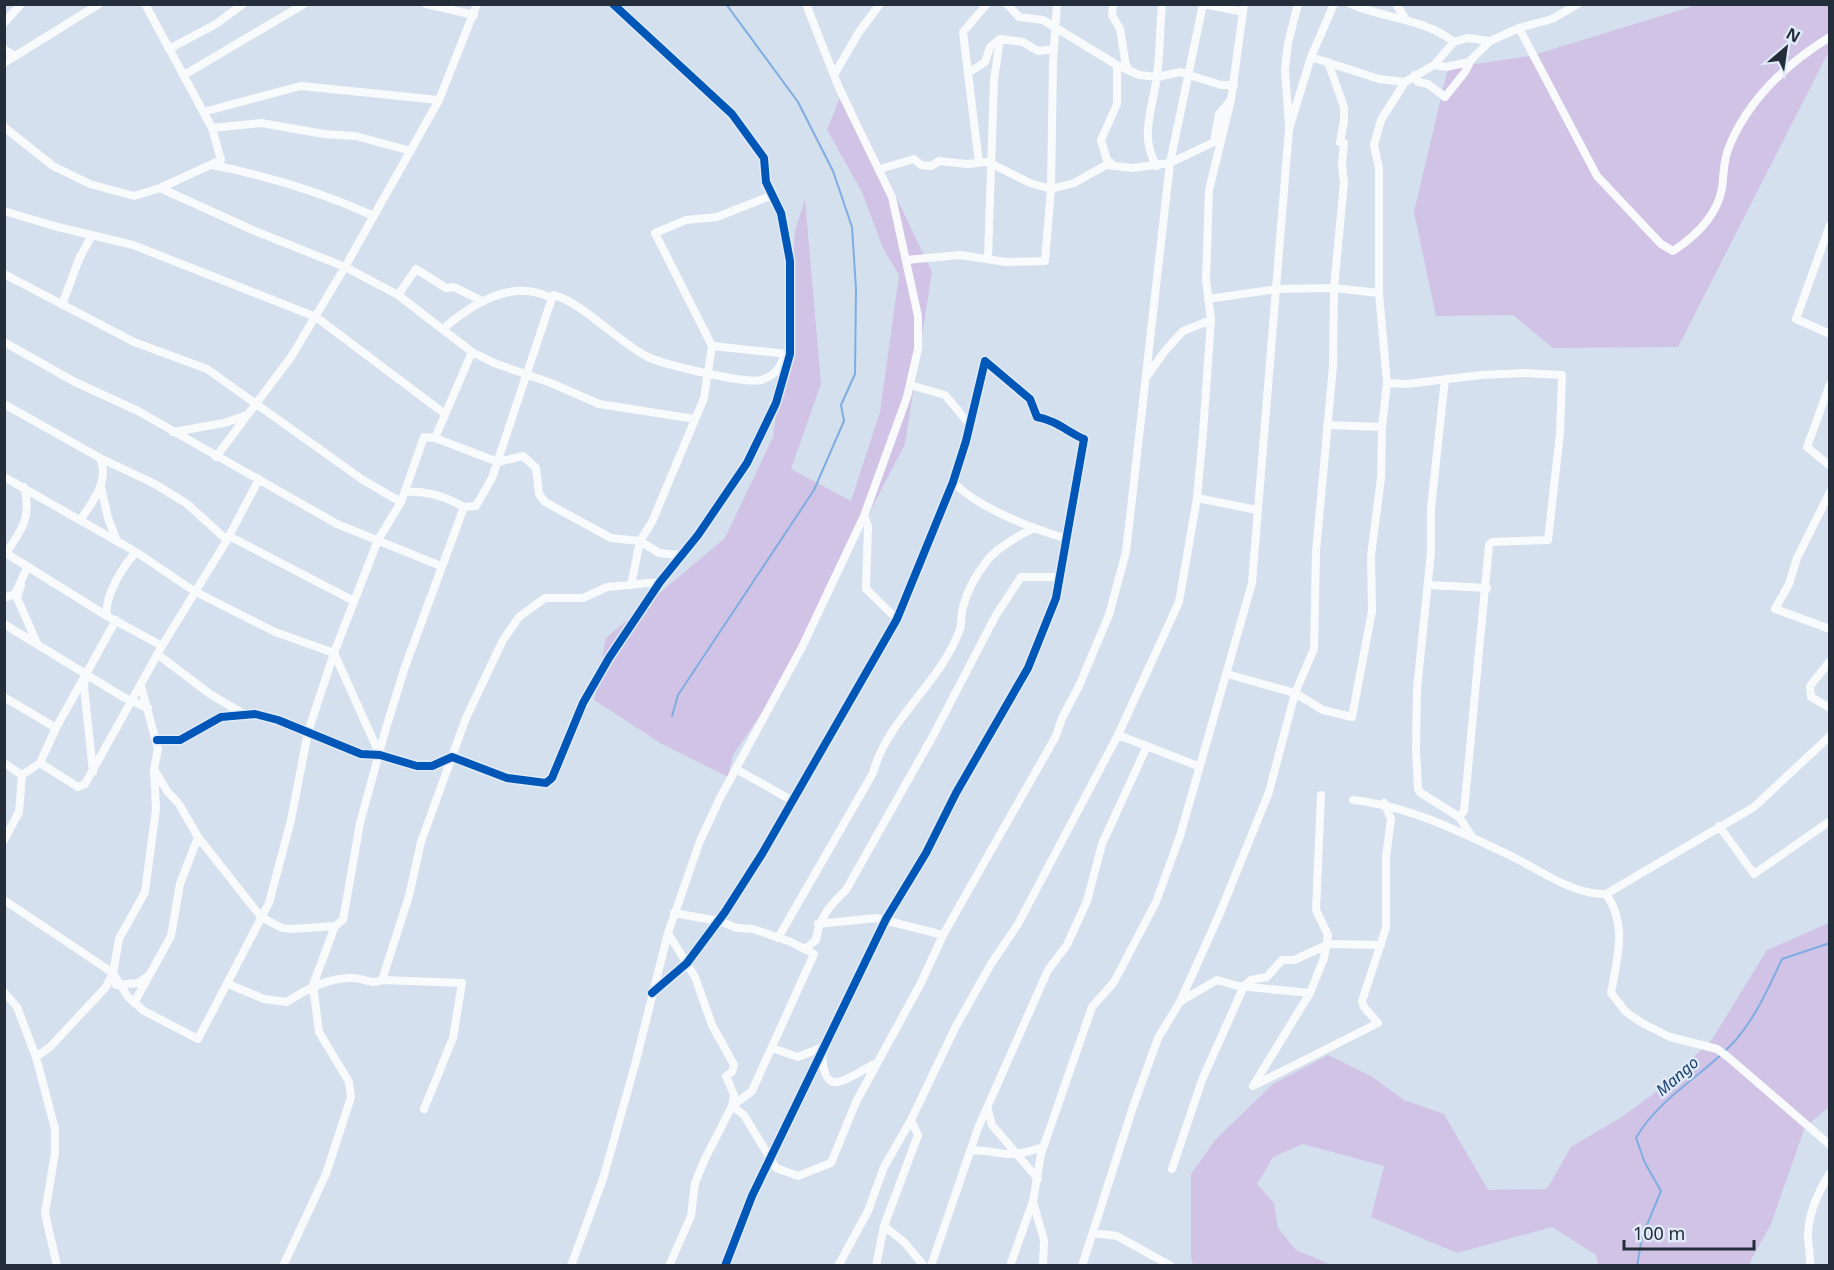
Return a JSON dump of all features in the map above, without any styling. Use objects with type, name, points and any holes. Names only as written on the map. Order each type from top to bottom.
[{"type":"street","points":[[4,23],[21,4]]},
{"type":"street","points":[[4,63],[99,4]]},
{"type":"street","points":[[4,127],[53,166],[90,184],[134,196],[160,188],[212,165],[222,158],[212,128],[145,4]]},
{"type":"street","points":[[169,49],[216,24],[243,4]]},
{"type":"street","points":[[184,75],[304,4]]},
{"type":"street","points":[[426,4],[474,15]]},
{"type":"street","points":[[216,458],[291,357],[345,267],[439,100],[477,4]]},
{"type":"street","points":[[157,740],[180,740],[221,717],[245,714],[278,720],[361,754],[380,755],[417,766],[432,766],[452,757],[507,778],[546,783],[552,778],[583,703],[613,652],[660,582],[714,512],[760,440],[776,403],[787,354],[790,261],[781,213],[766,182],[764,158],[732,114],[613,4]]},
{"type":"street","points":[[571,1266],[603,1179],[636,1062],[668,933],[700,841],[802,647],[864,516],[910,385],[918,349],[918,316],[892,197],[834,75],[806,4]]},
{"type":"street","points":[[834,75],[859,32],[880,4]]},
{"type":"street","points":[[979,163],[963,29],[973,23],[987,4]]},
{"type":"street","points":[[1007,4],[1019,17],[1037,18],[1130,72],[1157,77],[1180,72],[1221,85],[1234,85]]},
{"type":"street","points":[[906,260],[960,255],[988,259],[1045,261],[1051,189],[1054,49],[1058,4]]},
{"type":"street","points":[[1113,4],[1112,15],[1120,29],[1124,60],[1130,72]]},
{"type":"street","points":[[1157,166],[1150,152],[1148,116],[1157,77],[1161,4]]},
{"type":"street","points":[[732,1106],[744,1115],[763,1144],[769,1161],[786,1173],[798,1176],[819,1165],[831,1163],[856,1102],[943,935],[1056,736],[1109,615],[1126,552],[1135,460],[1148,376],[1170,163],[1204,4],[1243,8],[1232,100],[1209,189],[1208,299],[1211,320],[1197,498],[1179,603],[1118,735],[1018,924],[991,964],[955,1028],[911,1120],[884,1167],[868,1211],[838,1266]]},
{"type":"street","points":[[1010,1266],[1033,1201],[1043,1147],[1092,1007],[1114,982],[1156,902],[1180,836],[1198,766],[1216,716],[1252,583],[1290,129],[1285,69],[1288,43],[1298,4]]},
{"type":"street","points":[[1290,129],[1311,57],[1334,4]]},
{"type":"street","points":[[1354,6],[1367,4]]},
{"type":"street","points":[[1395,4],[1405,18]]},
{"type":"street","points":[[1434,65],[1441,67],[1469,62],[1490,41],[1519,28],[1552,19],[1578,4]]},
{"type":"street","points":[[1354,6],[1405,18],[1441,32],[1454,42]]},
{"type":"street","points":[[1519,28],[1597,176],[1661,244],[1673,251],[1692,238],[1713,214],[1722,187],[1724,161],[1749,108],[1791,66],[1830,37]]},
{"type":"street","points":[[1227,674],[1295,693],[1323,710],[1352,717],[1372,611],[1371,556],[1381,478],[1382,427],[1388,383],[1379,293],[1379,168],[1374,145],[1381,120],[1405,82],[1434,65],[1454,42],[1468,38],[1490,41]]},
{"type":"street","points":[[968,73],[985,62],[990,47],[1000,39],[1023,42],[1038,51],[1054,49]]},
{"type":"street","points":[[988,259],[994,81],[1000,39]]},
{"type":"street","points":[[4,49],[15,56]]},
{"type":"street","points":[[1414,75],[1419,81],[1428,84],[1445,97],[1466,72],[1473,56]]},
{"type":"street","points":[[1311,57],[1379,79],[1405,82]]},
{"type":"street","points":[[1082,1266],[1132,1107],[1158,1038],[1180,1002],[1220,913],[1269,792],[1295,693],[1314,649],[1316,552],[1333,366],[1334,288],[1344,182],[1342,165],[1344,143],[1340,142],[1344,107],[1328,62]]},
{"type":"street","points":[[1113,165],[1107,160],[1101,140],[1118,104],[1117,65]]},
{"type":"street","points":[[203,112],[301,86],[439,100]]},
{"type":"street","points":[[880,169],[914,159],[921,165],[932,166],[939,161],[967,165],[993,164],[1030,183],[1051,189],[1074,183],[1106,165],[1133,168],[1157,166],[1170,163],[1215,142],[1219,114],[1232,100]]},
{"type":"street","points":[[212,128],[261,123],[324,134],[355,136],[411,151]]},
{"type":"street","points":[[212,165],[272,177],[338,200],[374,216]]},
{"type":"street","points":[[160,188],[255,231],[345,267],[398,295],[444,328],[472,352],[599,404],[695,419]]},
{"type":"street","points":[[631,585],[640,541],[652,522],[695,419],[710,373],[712,346],[655,233],[699,217],[717,217],[773,195]]},
{"type":"street","points":[[4,211],[133,245],[316,317],[445,414]]},
{"type":"street","points":[[1830,225],[1796,319],[1807,326],[1830,334]]},
{"type":"street","points":[[62,305],[79,259],[92,235]]},
{"type":"street","points":[[398,295],[415,269],[446,288],[454,287],[480,300]]},
{"type":"street","points":[[4,274],[134,342],[207,369],[363,480],[401,502]]},
{"type":"street","points":[[1208,299],[1277,289],[1334,288],[1379,293]]},
{"type":"street","points":[[444,328],[480,300],[531,289],[551,298]]},
{"type":"street","points":[[405,492],[429,492],[464,507],[476,506],[498,462],[525,374],[554,294],[650,358],[710,373],[759,381],[770,376],[781,366],[787,354]]},
{"type":"street","points":[[1148,376],[1164,352],[1183,331],[1211,320]]},
{"type":"street","points":[[4,342],[174,432],[216,458],[259,479],[337,524],[441,566]]},
{"type":"street","points":[[712,346],[787,354]]},
{"type":"street","points":[[435,438],[472,352]]},
{"type":"street","points":[[652,993],[687,963],[719,921],[762,854],[897,619],[953,482],[985,361],[1030,399],[1037,417],[1057,422],[1072,435],[1083,438],[1068,539],[1056,598],[1028,668],[956,793],[926,853],[886,919],[822,1048],[752,1196],[725,1266]]},
{"type":"street","points":[[1388,383],[1407,384],[1525,373],[1562,375],[1560,433],[1548,540],[1490,543],[1464,811],[1459,817]]},
{"type":"street","points":[[1445,379],[1431,508],[1428,585],[1417,689],[1418,789],[1459,817],[1473,838]]},
{"type":"street","points":[[910,385],[945,395],[970,424]]},
{"type":"street","points":[[1829,389],[1807,447],[1830,466]]},
{"type":"street","points":[[4,404],[100,458],[153,483],[186,503],[228,538],[352,600]]},
{"type":"street","points":[[174,432],[224,423],[247,415]]},
{"type":"street","points":[[1327,425],[1382,427]]},
{"type":"street","points":[[4,900],[113,973],[134,1004],[190,1037],[198,1039],[269,903],[291,820],[308,732],[352,600],[378,540],[401,502],[422,441],[428,436],[498,462],[519,456],[527,458],[536,468],[539,494],[544,502],[611,538],[640,541],[659,553],[680,555]]},
{"type":"street","points":[[80,520],[100,486],[105,468],[100,458]]},
{"type":"street","points":[[4,477],[136,552],[194,591],[274,632],[334,653],[380,755]]},
{"type":"street","points":[[40,763],[78,787],[85,784],[162,645],[228,538],[259,479]]},
{"type":"street","points":[[953,482],[964,494],[1034,528],[1068,539]]},
{"type":"street","points":[[100,486],[108,518],[117,541]]},
{"type":"street","points":[[24,487],[28,503],[25,522],[5,553],[107,616],[162,645]]},
{"type":"street","points":[[1830,492],[1797,558],[1789,584],[1775,608],[1785,614],[1830,629]]},
{"type":"street","points":[[1197,498],[1257,510]]},
{"type":"street","points":[[283,1266],[326,1174],[351,1097],[349,1082],[319,1032],[313,985],[335,926],[343,920],[360,823],[405,667],[464,507]]},
{"type":"street","points":[[864,516],[868,526],[864,583],[871,595],[897,619]]},
{"type":"street","points":[[778,938],[873,773],[878,752],[937,671],[956,637],[960,629],[963,607],[974,580],[987,560],[1016,537],[1034,528]]},
{"type":"street","points":[[107,616],[106,607],[120,575],[136,552]]},
{"type":"street","points":[[27,568],[17,598],[37,643]]},
{"type":"street","points":[[805,949],[816,940],[818,924],[831,904],[846,890],[934,734],[996,615],[1017,581],[1024,577],[1061,577]]},
{"type":"street","points":[[382,980],[409,896],[421,842],[470,709],[503,640],[519,617],[544,598],[583,598],[607,587],[660,582]]},
{"type":"street","points":[[4,598],[15,594],[21,585]]},
{"type":"street","points":[[1428,585],[1487,588]]},
{"type":"street","points":[[22,775],[40,763],[56,728],[116,620]]},
{"type":"street","points":[[4,624],[132,701],[148,708]]},
{"type":"street","points":[[157,654],[210,694],[245,714]]},
{"type":"street","points":[[1830,661],[1810,686],[1810,697],[1830,708]]},
{"type":"street","points":[[87,672],[84,687],[93,772]]},
{"type":"street","points":[[36,1057],[60,1037],[106,987],[113,973],[119,939],[145,892],[156,808],[154,769],[158,749],[141,686]]},
{"type":"street","points":[[4,697],[56,728]]},
{"type":"street","points":[[1118,735],[1198,766]]},
{"type":"street","points":[[1353,800],[1384,803],[1473,838],[1575,888],[1596,894],[1606,894],[1754,807],[1830,736]]},
{"type":"street","points":[[931,1266],[970,1151],[1048,970],[1067,945],[1087,901],[1102,844],[1147,746]]},
{"type":"street","points":[[4,763],[22,775]]},
{"type":"street","points":[[154,769],[167,791],[179,804],[198,837],[261,917],[282,928],[335,926]]},
{"type":"street","points":[[736,769],[791,800]]},
{"type":"street","points":[[4,840],[19,812],[22,775]]},
{"type":"street","points":[[1321,795],[1316,910],[1328,935],[1320,971],[1310,993],[1253,1086],[1378,1023],[1364,1007],[1362,1001],[1386,928],[1386,857],[1391,819],[1384,803]]},
{"type":"street","points":[[1719,826],[1754,874],[1830,821]]},
{"type":"street","points":[[134,1004],[171,936],[180,884],[198,837]]},
{"type":"street","points":[[1606,894],[1613,903],[1621,938],[1611,993],[1626,1012],[1670,1036],[1717,1049],[1788,1106],[1830,1145]]},
{"type":"street","points":[[675,913],[719,921],[778,938],[812,952],[814,957],[752,1091],[732,1106]]},
{"type":"street","points":[[818,924],[886,919],[943,935]]},
{"type":"street","points":[[668,933],[695,977],[712,1025],[734,1065],[732,1072],[726,1076],[734,1095],[732,1106],[695,1183],[691,1216],[669,1266]]},
{"type":"street","points":[[1172,1169],[1202,1080],[1244,986],[1251,980],[1267,977],[1282,960],[1294,960],[1324,947],[1335,944],[1381,945]]},
{"type":"street","points":[[106,987],[138,983],[148,976]]},
{"type":"street","points":[[228,984],[264,999],[286,1002],[313,985],[353,978],[374,984],[382,980],[462,984],[453,1038],[424,1109]]},
{"type":"street","points":[[1180,1002],[1217,980],[1244,986],[1310,993]]},
{"type":"street","points":[[4,992],[16,1007],[36,1057],[55,1129],[55,1153],[45,1213],[57,1266]]},
{"type":"street","points":[[772,1048],[798,1057],[822,1048]]},
{"type":"street","points":[[822,1048],[822,1071],[831,1082],[836,1084],[852,1079],[877,1063]]},
{"type":"street","points":[[988,1110],[992,1125],[1038,1179]]},
{"type":"street","points":[[876,1266],[884,1226],[918,1135],[911,1120]]},
{"type":"street","points":[[970,1151],[982,1149],[992,1153],[1015,1154],[1043,1147]]},
{"type":"street","points":[[1810,1266],[1808,1238],[1814,1206],[1816,1197],[1830,1173]]},
{"type":"street","points":[[1033,1201],[1044,1240],[1043,1266]]},
{"type":"street","points":[[884,1226],[904,1242],[924,1266]]},
{"type":"street","points":[[1093,1233],[1117,1236],[1171,1266]]},
{"type":"shaded area","points":[[1697,5],[1829,5],[1829,51],[1678,347],[1553,348],[1513,315],[1436,316],[1414,212],[1448,68],[1530,56]]},
{"type":"shaded area","points":[[840,97],[855,111],[932,272],[905,444],[778,689],[733,755],[728,777],[662,744],[594,700],[606,638],[725,538],[773,437],[790,309],[795,231],[805,199],[821,384],[791,469],[851,501],[880,412],[899,275],[883,248],[861,190],[827,130]]},
{"type":"shaded area","points":[[1829,923],[1829,1107],[1805,1127],[1771,1224],[1750,1262],[1752,1265],[1598,1265],[1596,1255],[1552,1227],[1457,1253],[1371,1217],[1384,1166],[1303,1144],[1273,1157],[1257,1184],[1274,1203],[1278,1228],[1296,1250],[1332,1265],[1193,1265],[1191,1256],[1191,1174],[1216,1139],[1273,1084],[1328,1055],[1371,1076],[1404,1100],[1444,1114],[1488,1190],[1547,1189],[1571,1147],[1620,1118],[1656,1092],[1711,1041],[1767,950]]},
{"type":"waterway","points":[[672,716],[678,695],[814,490],[844,421],[841,405],[855,374],[856,289],[852,227],[833,171],[798,102],[726,4]]},
{"type":"waterway","name":"Mango","points":[[1637,1266],[1642,1237],[1661,1191],[1645,1163],[1636,1138],[1656,1111],[1720,1056],[1740,1035],[1760,1003],[1782,959],[1830,943]]},
{"type":"cycle path","points":[[157,740],[180,740],[221,717],[255,714],[278,720],[361,754],[380,755],[417,766],[432,766],[452,757],[507,778],[546,783],[552,778],[583,703],[609,658],[660,582],[698,535],[747,463],[776,403],[790,354],[790,261],[781,213],[766,182],[764,158],[732,114],[613,4]]},
{"type":"cycle path","points":[[652,993],[687,963],[725,912],[762,854],[897,619],[953,482],[966,441],[985,361],[1030,399],[1037,417],[1051,421],[1084,439],[1056,598],[1028,668],[956,793],[926,853],[886,919],[752,1196],[725,1266]]}]
